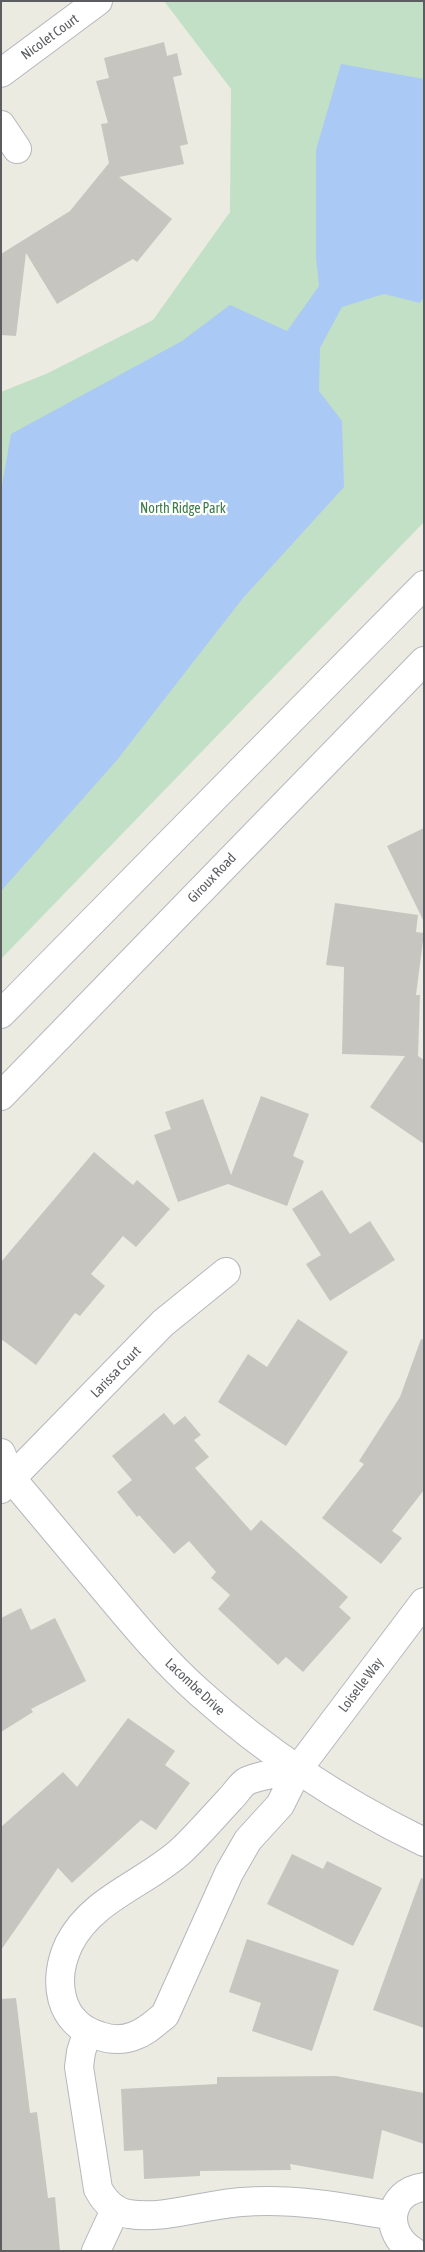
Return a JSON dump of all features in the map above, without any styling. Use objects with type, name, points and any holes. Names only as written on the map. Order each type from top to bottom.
[{"type":"street","name":"Nicolet Court","points":[[1,73],[98,1]]},
{"type":"street","points":[[1,125],[17,149]]},
{"type":"street","points":[[1,1014],[424,585]]},
{"type":"street","name":"Giroux Road","points":[[1,1096],[424,661]]},
{"type":"street","name":"Larissa Court","points":[[5,1480],[164,1323],[226,1272]]},
{"type":"street","name":"Lacombe Drive","points":[[1,1453],[5,1480],[142,1634],[199,1693],[242,1728],[298,1769],[373,1817],[424,1842]]},
{"type":"street","name":"Loiselle Way","points":[[88,2033],[118,2039],[133,2037],[165,2015],[234,1864],[248,1840],[280,1805],[298,1769],[424,1602]]},
{"type":"street","points":[[298,1769],[246,1781],[177,1854],[98,1908],[76,1932],[63,1960],[59,1977],[60,1992],[71,2018],[88,2033],[80,2060],[82,2086],[98,2189],[103,2199],[115,2210],[126,2214],[147,2215],[242,2202],[276,2201],[330,2205],[393,2216]]},
{"type":"street","points":[[413,2251],[398,2238],[393,2227],[393,2216],[402,2196],[411,2190],[424,2187]]},
{"type":"street","points":[[96,2251],[115,2210]]},
{"type":"green space","name":"North Ridge Park","points":[[164,1],[424,1],[424,522],[1,959],[1,392],[46,374],[153,320],[230,212],[231,89]]},
{"type":"water","points":[[341,64],[424,79],[424,297],[420,303],[384,294],[342,307],[320,348],[319,391],[342,421],[344,487],[243,598],[117,760],[1,891],[1,491],[11,434],[182,341],[230,305],[287,331],[319,286],[316,257],[316,150]]},
{"type":"building","points":[[164,42],[167,56],[177,53],[182,75],[173,77],[188,144],[180,146],[184,164],[119,177],[172,219],[137,262],[133,259],[57,304],[26,253],[16,336],[1,335],[1,254],[70,211],[109,163],[101,124],[108,123],[96,81],[109,78],[104,58]]},
{"type":"building","points":[[424,828],[424,922],[387,846]]},
{"type":"building","points":[[335,903],[418,915],[416,932],[424,933],[416,995],[420,995],[418,1056],[424,1060],[424,1144],[370,1107],[405,1056],[342,1054],[344,967],[326,965]]},
{"type":"building","points":[[261,1096],[309,1114],[293,1156],[304,1161],[287,1206],[228,1184],[178,1202],[154,1135],[171,1129],[165,1112],[203,1099],[231,1175]]},
{"type":"building","points":[[94,1152],[133,1185],[137,1180],[170,1209],[136,1247],[123,1236],[91,1274],[105,1286],[80,1316],[75,1313],[36,1365],[1,1339],[1,1262]]},
{"type":"building","points":[[322,1190],[350,1234],[370,1221],[395,1260],[330,1301],[306,1264],[321,1255],[292,1209]]},
{"type":"building","points":[[298,1319],[348,1352],[286,1446],[218,1402],[248,1354],[267,1367]]},
{"type":"building","points":[[421,1339],[424,1340],[424,1490],[392,1531],[402,1538],[381,1564],[322,1518],[364,1464],[359,1461],[400,1397]]},
{"type":"building","points":[[164,1413],[174,1425],[185,1416],[201,1435],[194,1440],[209,1457],[195,1468],[251,1531],[261,1520],[348,1597],[339,1607],[351,1618],[303,1672],[286,1657],[278,1665],[218,1609],[230,1595],[211,1578],[216,1572],[189,1541],[174,1554],[139,1515],[137,1517],[117,1492],[132,1480],[112,1456]]},
{"type":"building","points":[[21,1608],[31,1630],[55,1618],[86,1681],[31,1709],[33,1712],[1,1732],[1,1618]]},
{"type":"building","points":[[128,1718],[175,1751],[165,1765],[190,1783],[156,1830],[141,1820],[72,1883],[58,1868],[1,1950],[1,1827],[63,1772],[77,1787]]},
{"type":"building","points":[[292,1854],[323,1869],[327,1861],[382,1888],[353,1946],[267,1904]]},
{"type":"building","points":[[421,1878],[424,1879],[424,2028],[373,2010]]},
{"type":"building","points":[[247,1939],[339,1970],[312,2051],[252,2031],[261,2003],[229,1992]]},
{"type":"building","points":[[16,1998],[30,2113],[37,2112],[48,2198],[55,2197],[60,2251],[1,2251],[1,1999]]},
{"type":"building","points":[[336,2076],[424,2093],[424,2144],[382,2130],[373,2179],[290,2164],[291,2170],[200,2171],[200,2176],[144,2179],[143,2150],[124,2151],[121,2089],[217,2084],[217,2077]]}]
